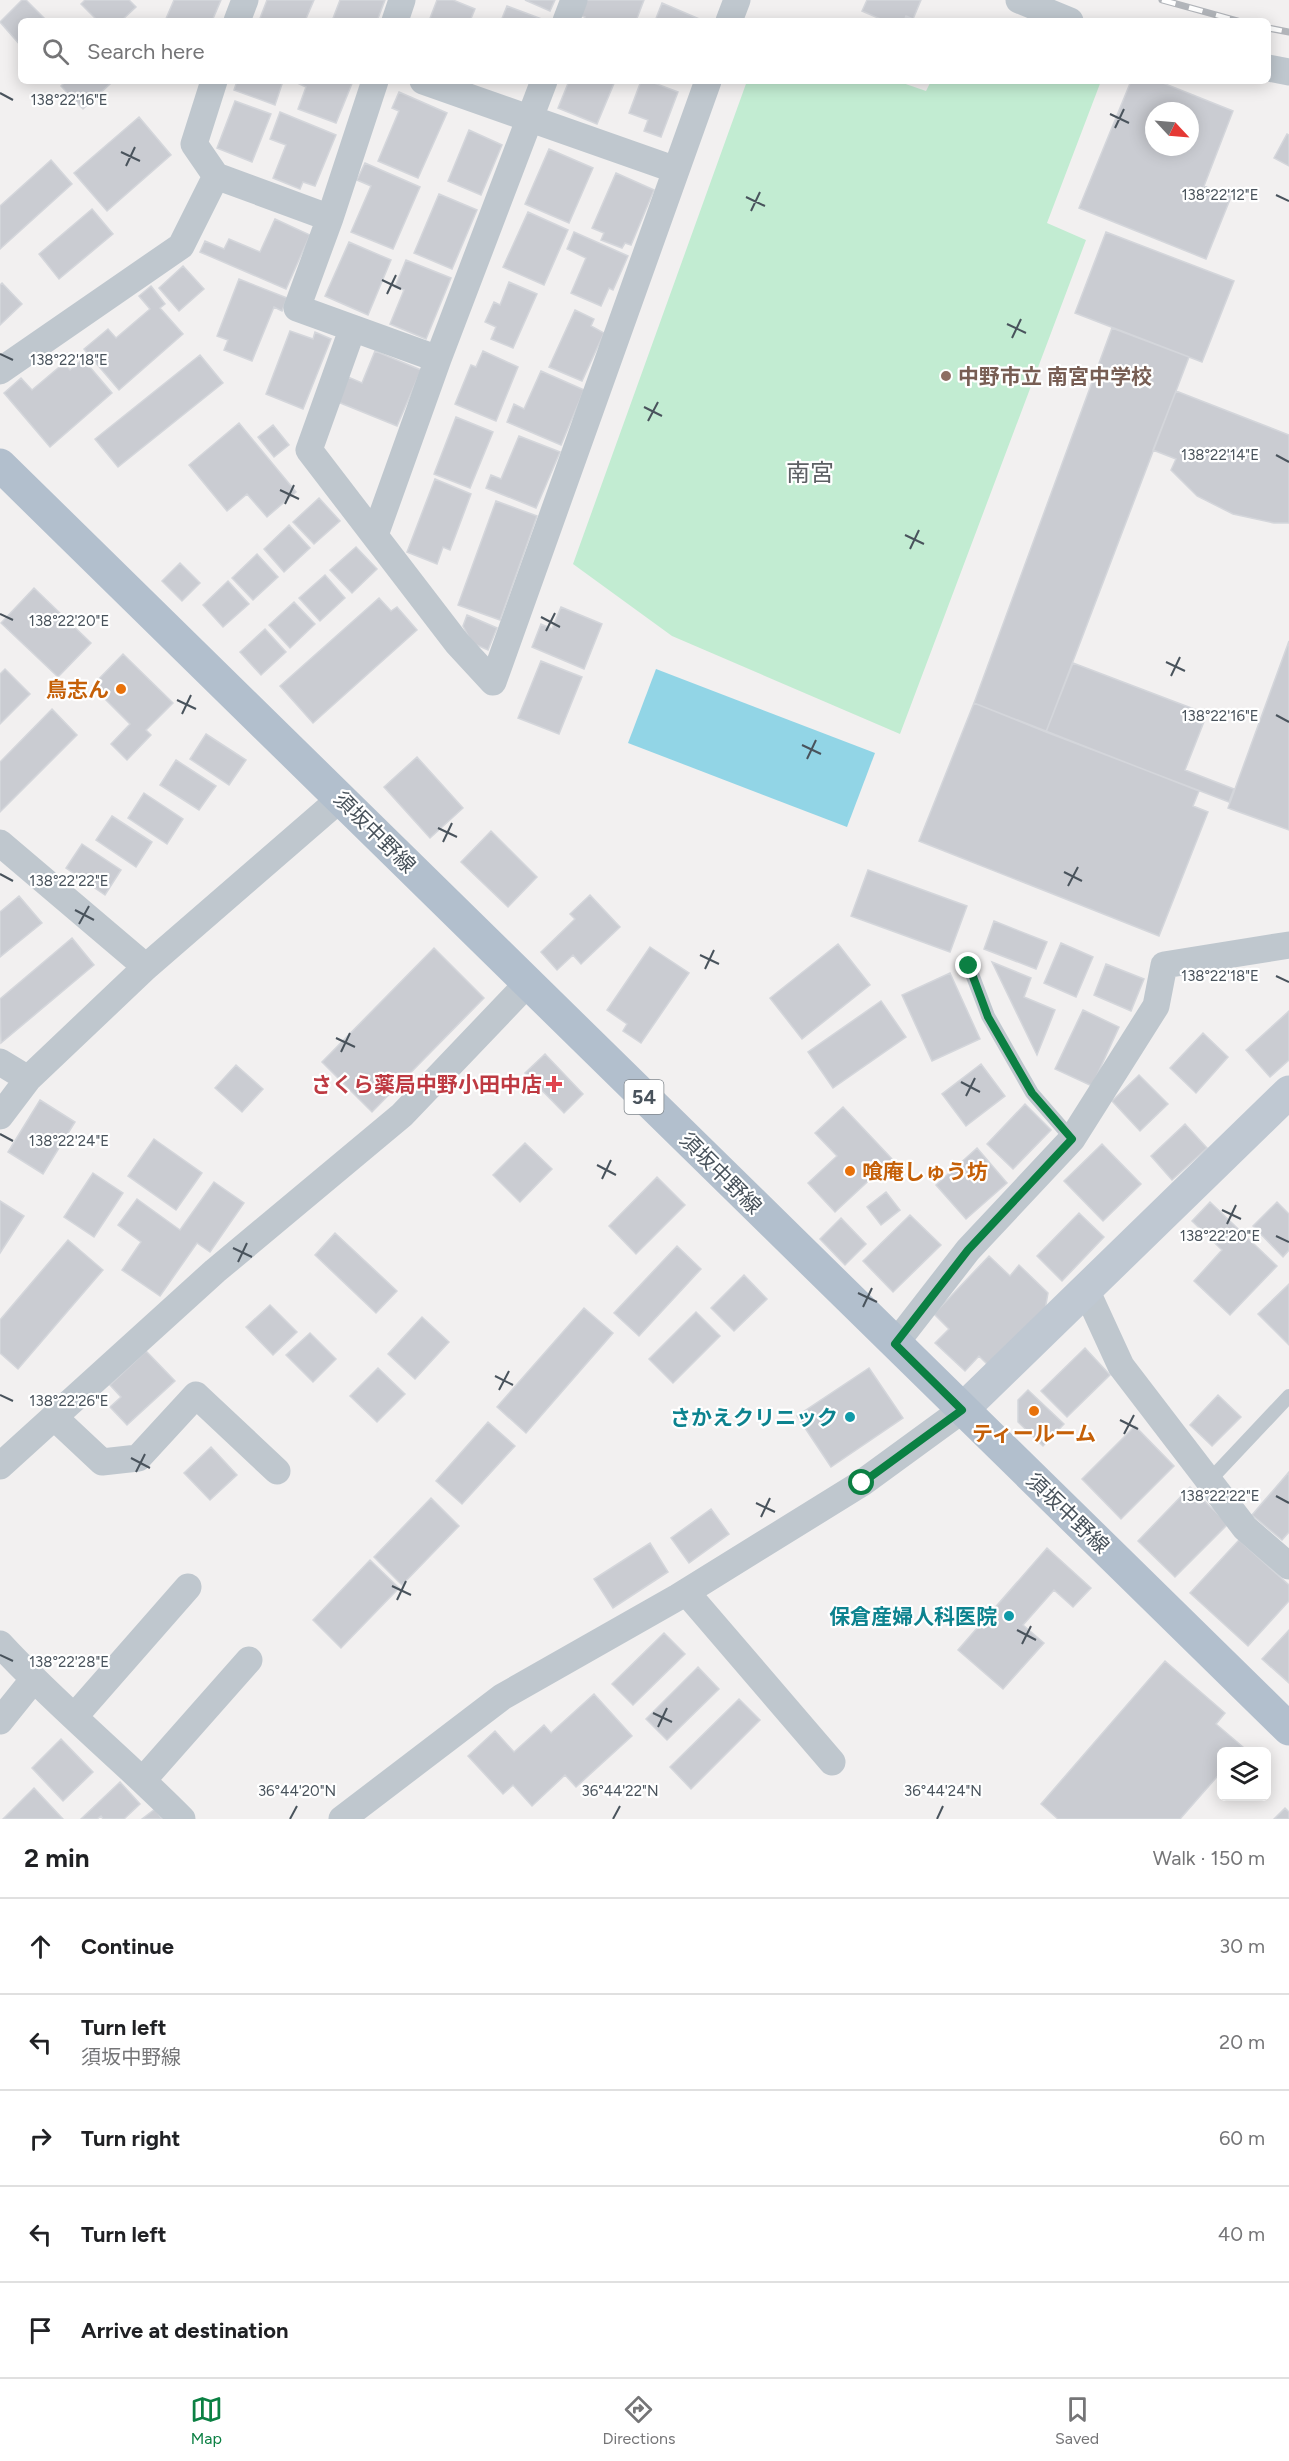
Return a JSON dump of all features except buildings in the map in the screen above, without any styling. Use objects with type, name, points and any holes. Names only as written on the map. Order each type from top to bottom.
[{"type":"main road","name":"須坂中野線","points":[[0,465],[1289,1729]]},
{"type":"street","points":[[238,18],[245,0]]},
{"type":"street","points":[[396,18],[402,0]]},
{"type":"street","points":[[567,18],[574,0]]},
{"type":"street","points":[[730,18],[737,0]]},
{"type":"street","points":[[1019,0],[1063,18]]},
{"type":"street","points":[[1271,69],[1289,72]]},
{"type":"street","points":[[213,84],[194,144],[216,176],[330,218]]},
{"type":"street","points":[[374,84],[330,218],[297,308],[352,330],[438,359]]},
{"type":"street","points":[[432,84],[676,170]]},
{"type":"street","points":[[375,535],[438,359],[543,84]]},
{"type":"street","points":[[352,330],[309,450],[457,643],[493,682],[707,84]]},
{"type":"street","points":[[0,371],[181,246],[216,176]]},
{"type":"street","points":[[0,1116],[28,1079],[146,967],[341,798]]},
{"type":"street","points":[[0,843],[146,967]]},
{"type":"street","points":[[895,1344],[968,1250],[1072,1139],[1156,1006],[1164,965],[1289,945]]},
{"type":"street","points":[[0,1466],[215,1270],[402,1115],[528,983]]},
{"type":"street","points":[[0,1062],[28,1079]]},
{"type":"street","points":[[342,1819],[502,1697],[686,1592],[862,1483],[962,1410],[1087,1292],[1289,1092]]},
{"type":"street","points":[[1087,1292],[1120,1366],[1245,1528],[1289,1566]]},
{"type":"street","points":[[54,1417],[102,1462],[138,1458],[196,1395],[277,1471]]},
{"type":"street","points":[[74,1717],[188,1587]]},
{"type":"street","points":[[686,1592],[832,1762]]},
{"type":"street","points":[[0,1644],[33,1680],[143,1780],[182,1819]]},
{"type":"street","points":[[143,1780],[249,1659]]},
{"type":"street","points":[[0,1720],[33,1680]]},
{"type":"lane","points":[[969,966],[988,1017],[1032,1093],[1072,1139]]},
{"type":"lane","points":[[1208,1482],[1289,1396]]},
{"type":"green space","points":[[746,84],[906,84],[926,91],[930,84],[1100,84],[1047,223],[1086,240],[900,734],[672,636],[573,564]]},
{"type":"water","points":[[656,669],[875,753],[847,827],[628,743]]},
{"type":"railway","points":[[1162,0],[1227,18]]},
{"type":"railway","points":[[1271,29],[1289,32]]},
{"type":"place","name":"中野市立 南宮中学校","points":[[946,376]]},
{"type":"place","name":"鳥志ん","points":[[121,689]]},
{"type":"place","name":"さくら薬局中野小田中店","points":[[554,1084]]},
{"type":"place","name":"喰庵しゅう坊","points":[[850,1171]]},
{"type":"place","name":"ティールーム","points":[[1034,1411]]},
{"type":"place","name":"さかえクリニック","points":[[850,1417]]},
{"type":"place","name":"保倉産婦人科医院","points":[[1009,1616]]},
{"type":"district","name":"南宮","points":[[810,472]]},
{"type":"route","points":[[862,1483],[962,1410],[895,1344],[968,1250],[1072,1139],[1032,1093],[988,1017],[969,966]]}]
